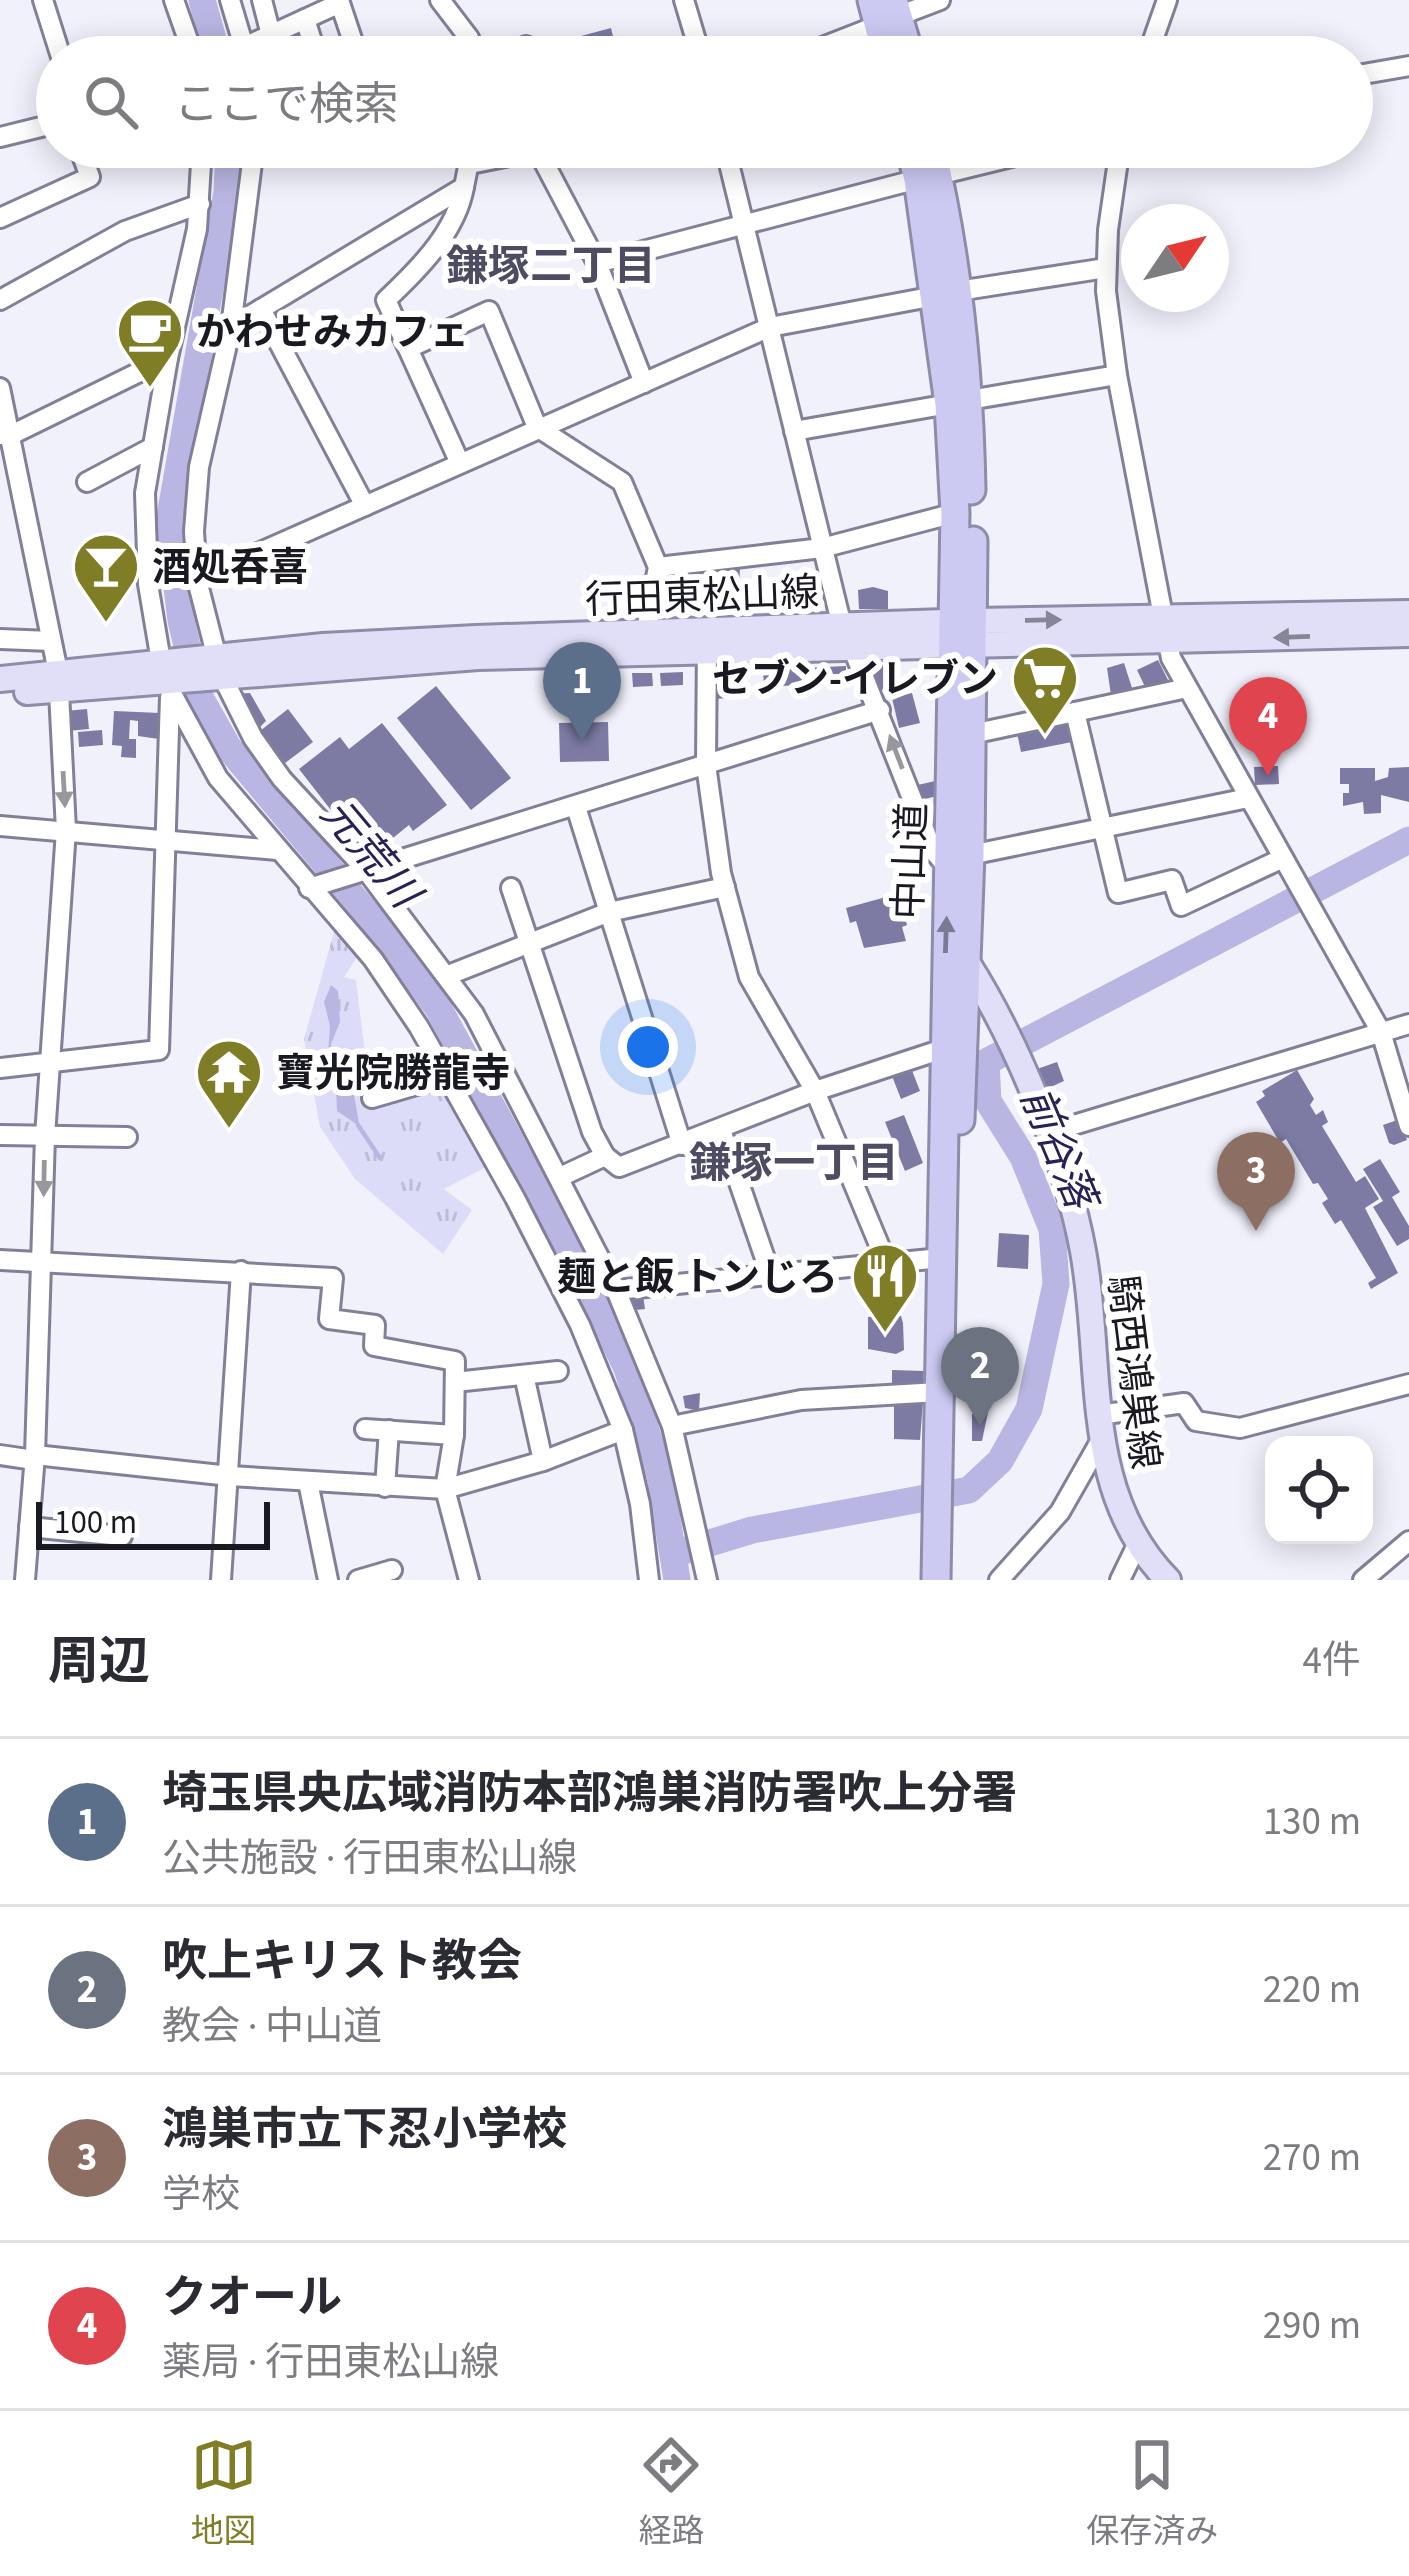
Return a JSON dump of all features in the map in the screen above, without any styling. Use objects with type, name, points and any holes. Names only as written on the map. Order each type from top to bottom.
[{"type":"highway","name":"中山道","points":[[929,168],[959,402],[964,633],[959,861],[968,964],[946,1468],[953,1580]]},
{"type":"highway","name":"中山道","points":[[946,1468],[939,1393],[943,1049],[972,734],[955,513],[959,402]]},
{"type":"highway","name":"中山道","points":[[936,1580],[946,1512]]},
{"type":"main road","name":"行田東松山線","points":[[1161,629],[1409,613]]},
{"type":"main road","name":"行田東松山線","points":[[0,679],[166,675],[217,666],[478,657],[644,643],[1161,629],[1409,634]]},
{"type":"main road","name":"行田東松山線","points":[[0,695],[58,681]]},
{"type":"main road","name":"騎西鴻巣線","points":[[968,964],[1002,1022],[1018,1061],[1047,1133],[1083,1247],[1100,1427],[1119,1508],[1138,1543],[1168,1580]]},
{"type":"street","points":[[43,0],[54,36]]},
{"type":"street","points":[[174,0],[187,36]]},
{"type":"street","points":[[230,0],[241,36]]},
{"type":"street","points":[[262,0],[271,35],[340,3],[351,36]]},
{"type":"street","points":[[440,0],[467,36]]},
{"type":"street","points":[[684,0],[695,36]]},
{"type":"street","points":[[837,36],[886,10],[940,0]]},
{"type":"street","points":[[1154,36],[1167,0]]},
{"type":"street","points":[[305,19],[310,36]]},
{"type":"street","points":[[1373,72],[1409,66]]},
{"type":"street","points":[[0,137],[36,128]]},
{"type":"street","points":[[0,218],[90,177],[87,168]]},
{"type":"street","points":[[0,1068],[159,1050],[166,675],[148,584],[145,493],[200,204],[201,168]]},
{"type":"street","points":[[251,168],[231,327],[199,467],[194,531],[197,580],[217,666],[253,738],[282,779],[366,870],[474,1014],[616,1290],[672,1426],[705,1573]]},
{"type":"street","points":[[459,461],[386,300],[415,273],[460,212],[468,168]]},
{"type":"street","points":[[557,168],[644,383]]},
{"type":"street","points":[[730,168],[848,637],[932,849],[959,861],[1248,797]]},
{"type":"street","points":[[596,263],[926,168]]},
{"type":"street","points":[[1118,168],[1106,268],[1117,375],[1161,629],[1187,688],[1381,1032],[1409,1126]]},
{"type":"street","points":[[231,327],[464,187]]},
{"type":"street","points":[[0,300],[125,231],[200,204]]},
{"type":"street","points":[[197,580],[770,327],[1106,268]]},
{"type":"street","points":[[261,309],[365,506]]},
{"type":"street","points":[[410,347],[489,311],[537,427],[622,482],[658,567],[644,643]]},
{"type":"street","points":[[5,435],[168,358]]},
{"type":"street","points":[[794,431],[1117,375]]},
{"type":"street","points":[[0,388],[5,435],[58,681],[66,830],[45,1136],[35,1457],[25,1580]]},
{"type":"street","points":[[87,482],[153,447]]},
{"type":"street","points":[[658,567],[822,548],[955,513]]},
{"type":"street","points":[[0,639],[51,641]]},
{"type":"street","points":[[707,641],[706,765],[725,887],[749,976],[815,1091],[887,1264]]},
{"type":"street","points":[[166,675],[218,778],[373,959],[419,1027],[580,1325],[623,1430],[640,1504],[649,1580]]},
{"type":"street","points":[[972,734],[1187,688]]},
{"type":"street","points":[[309,888],[880,710]]},
{"type":"street","points":[[1076,712],[1118,893],[1172,880],[1181,906],[1283,858]]},
{"type":"street","points":[[576,807],[682,1145]]},
{"type":"street","points":[[0,826],[277,850]]},
{"type":"street","points":[[446,976],[610,912],[725,887]]},
{"type":"street","points":[[511,888],[592,1132],[605,1156],[619,1167],[815,1091],[943,1049]]},
{"type":"street","points":[[1047,1133],[1409,1024]]},
{"type":"street","points":[[372,1098],[446,1076]]},
{"type":"street","points":[[722,1130],[770,1276]]},
{"type":"street","points":[[0,1136],[127,1137]]},
{"type":"street","points":[[560,1177],[605,1156]]},
{"type":"street","points":[[616,1290],[940,1258]]},
{"type":"street","points":[[0,1260],[333,1277],[329,1319],[375,1325],[374,1346],[455,1361],[454,1435],[446,1489],[469,1580]]},
{"type":"street","points":[[220,1580],[242,1271]]},
{"type":"street","points":[[455,1382],[558,1371]]},
{"type":"street","points":[[524,1375],[543,1461]]},
{"type":"street","points":[[999,1580],[1060,1512],[1100,1427],[1184,1402],[1196,1420],[1240,1428],[1409,1384]]},
{"type":"street","points":[[672,1426],[801,1400],[939,1393]]},
{"type":"street","points":[[365,1429],[454,1435]]},
{"type":"street","points":[[385,1487],[389,1430]]},
{"type":"street","points":[[0,1455],[446,1489],[543,1461],[623,1430]]},
{"type":"street","points":[[308,1482],[328,1580]]},
{"type":"street","points":[[29,1527],[122,1535]]},
{"type":"street","points":[[1364,1580],[1409,1541]]},
{"type":"street","points":[[1120,1580],[1138,1543]]},
{"type":"street","points":[[358,1580],[392,1570]]},
{"type":"green space","points":[[337,921],[362,950],[344,977],[356,980],[370,1094],[441,1082],[490,1165],[444,1189],[472,1210],[443,1254],[355,1179],[320,1127],[304,1039]]},
{"type":"shaded area","points":[[331,985],[338,991],[340,1022],[328,1053],[330,1026],[324,1002]]},
{"type":"shaded area","points":[[352,1083],[356,1124],[337,1111],[336,1087]]},
{"type":"building","points":[[611,28],[613,36],[581,36]]},
{"type":"building","points":[[740,566],[739,595],[743,595],[744,609],[725,612],[721,567]]},
{"type":"building","points":[[858,590],[888,591],[888,609],[859,609]]},
{"type":"building","points":[[1158,660],[1170,684],[1149,695],[1137,670]]},
{"type":"building","points":[[1124,663],[1132,688],[1111,695],[1107,668]]},
{"type":"building","points":[[898,664],[900,680],[905,679],[906,685],[879,691],[870,665]]},
{"type":"building","points":[[846,666],[852,682],[764,687],[763,670]]},
{"type":"building","points":[[726,671],[728,698],[715,699],[713,672]]},
{"type":"building","points":[[683,672],[683,685],[661,686],[660,673]]},
{"type":"building","points":[[632,673],[652,673],[653,686],[633,687]]},
{"type":"building","points":[[436,686],[511,778],[471,810],[397,718]]},
{"type":"building","points":[[250,693],[266,721],[255,732],[236,694]]},
{"type":"building","points":[[912,693],[920,723],[899,728],[892,698]]},
{"type":"building","points":[[87,709],[89,729],[67,731],[65,711]]},
{"type":"building","points":[[288,709],[313,742],[285,763],[260,731]]},
{"type":"building","points":[[114,711],[160,713],[159,739],[138,736],[138,721],[130,720],[129,739],[136,739],[136,758],[121,757],[122,746],[112,745]]},
{"type":"building","points":[[1067,721],[1072,742],[1021,752],[1017,733]]},
{"type":"building","points":[[608,722],[609,761],[560,762],[559,723]]},
{"type":"building","points":[[382,723],[447,805],[413,831],[409,825],[365,854],[299,769],[340,737],[349,749]]},
{"type":"building","points":[[102,730],[103,745],[79,747],[78,732]]},
{"type":"building","points":[[1278,766],[1279,784],[1255,785],[1254,767]]},
{"type":"building","points":[[1409,767],[1409,802],[1381,795],[1381,813],[1364,814],[1363,802],[1343,806],[1349,784],[1340,784],[1340,768],[1375,768],[1375,781],[1388,777],[1389,768]]},
{"type":"building","points":[[935,781],[937,796],[921,800],[918,785]]},
{"type":"building","points":[[886,897],[888,903],[895,901],[899,915],[904,914],[906,941],[864,948],[856,921],[850,923],[846,908]]},
{"type":"building","points":[[1057,1062],[1064,1081],[1044,1090],[1037,1069]]},
{"type":"building","points":[[911,1068],[920,1091],[901,1099],[892,1076]]},
{"type":"building","points":[[1297,1070],[1314,1099],[1310,1105],[1316,1115],[1323,1110],[1328,1122],[1322,1126],[1356,1182],[1365,1176],[1379,1199],[1365,1208],[1398,1273],[1371,1289],[1368,1283],[1376,1278],[1341,1220],[1335,1224],[1322,1203],[1328,1199],[1318,1183],[1313,1184],[1286,1139],[1280,1143],[1256,1102],[1265,1096],[1262,1091]]},
{"type":"building","points":[[904,1115],[923,1163],[905,1171],[885,1122]]},
{"type":"building","points":[[1400,1119],[1407,1140],[1394,1145],[1383,1125]]},
{"type":"building","points":[[1380,1159],[1400,1192],[1392,1197],[1409,1226],[1409,1239],[1397,1246],[1373,1207],[1383,1201],[1363,1169]]},
{"type":"building","points":[[999,1233],[1029,1235],[1028,1269],[997,1267]]},
{"type":"building","points":[[643,1295],[645,1309],[635,1310],[631,1296]]},
{"type":"building","points":[[901,1316],[904,1350],[896,1354],[868,1349],[868,1317]]},
{"type":"building","points":[[892,1370],[924,1371],[923,1389],[892,1388]]},
{"type":"building","points":[[700,1393],[699,1411],[685,1408],[683,1396]]},
{"type":"building","points":[[894,1401],[923,1401],[920,1440],[894,1439]]},
{"type":"building","points":[[988,1412],[982,1441],[972,1441],[972,1414]]},
{"type":"waterway","name":"元荒川","points":[[202,0],[212,36]]},
{"type":"waterway","name":"元荒川","points":[[228,168],[169,522],[181,620],[198,694],[228,747],[401,954],[432,996],[457,1042],[627,1368],[660,1476],[677,1580]]},
{"type":"waterway","name":"前谷落","points":[[677,1553],[752,1530],[969,1490],[1000,1461],[1029,1409],[1056,1284],[1052,1229],[1023,1157],[988,1101],[986,1062],[1409,840]]},
{"type":"waterway","points":[[377,944],[429,1015],[477,1102]]},
{"type":"waterway","points":[[330,1054],[338,1085]]},
{"type":"waterway","points":[[481,1111],[563,1269]]},
{"type":"waterway","points":[[358,1125],[380,1158]]},
{"type":"place","name":"かわせみカフェ","points":[[150,390]]},
{"type":"place","name":"酒処呑喜","points":[[106,625]]},
{"type":"place","name":"セブン-イレブン","points":[[1045,737]]},
{"type":"place","name":"埼玉県央広域消防本部鴻巣消防署吹上分署","points":[[582,741]]},
{"type":"place","name":"クオール","points":[[1268,776]]},
{"type":"place","name":"寶光院勝龍寺","points":[[229,1131]]},
{"type":"place","name":"鴻巣市立下忍小学校","points":[[1256,1231]]},
{"type":"place","name":"麺と飯 トンじろ","points":[[885,1335]]},
{"type":"place","name":"吹上キリスト教会","points":[[980,1426]]},
{"type":"district","name":"鎌塚二丁目","points":[[551,265]]},
{"type":"district","name":"鎌塚一丁目","points":[[794,1162]]}]
